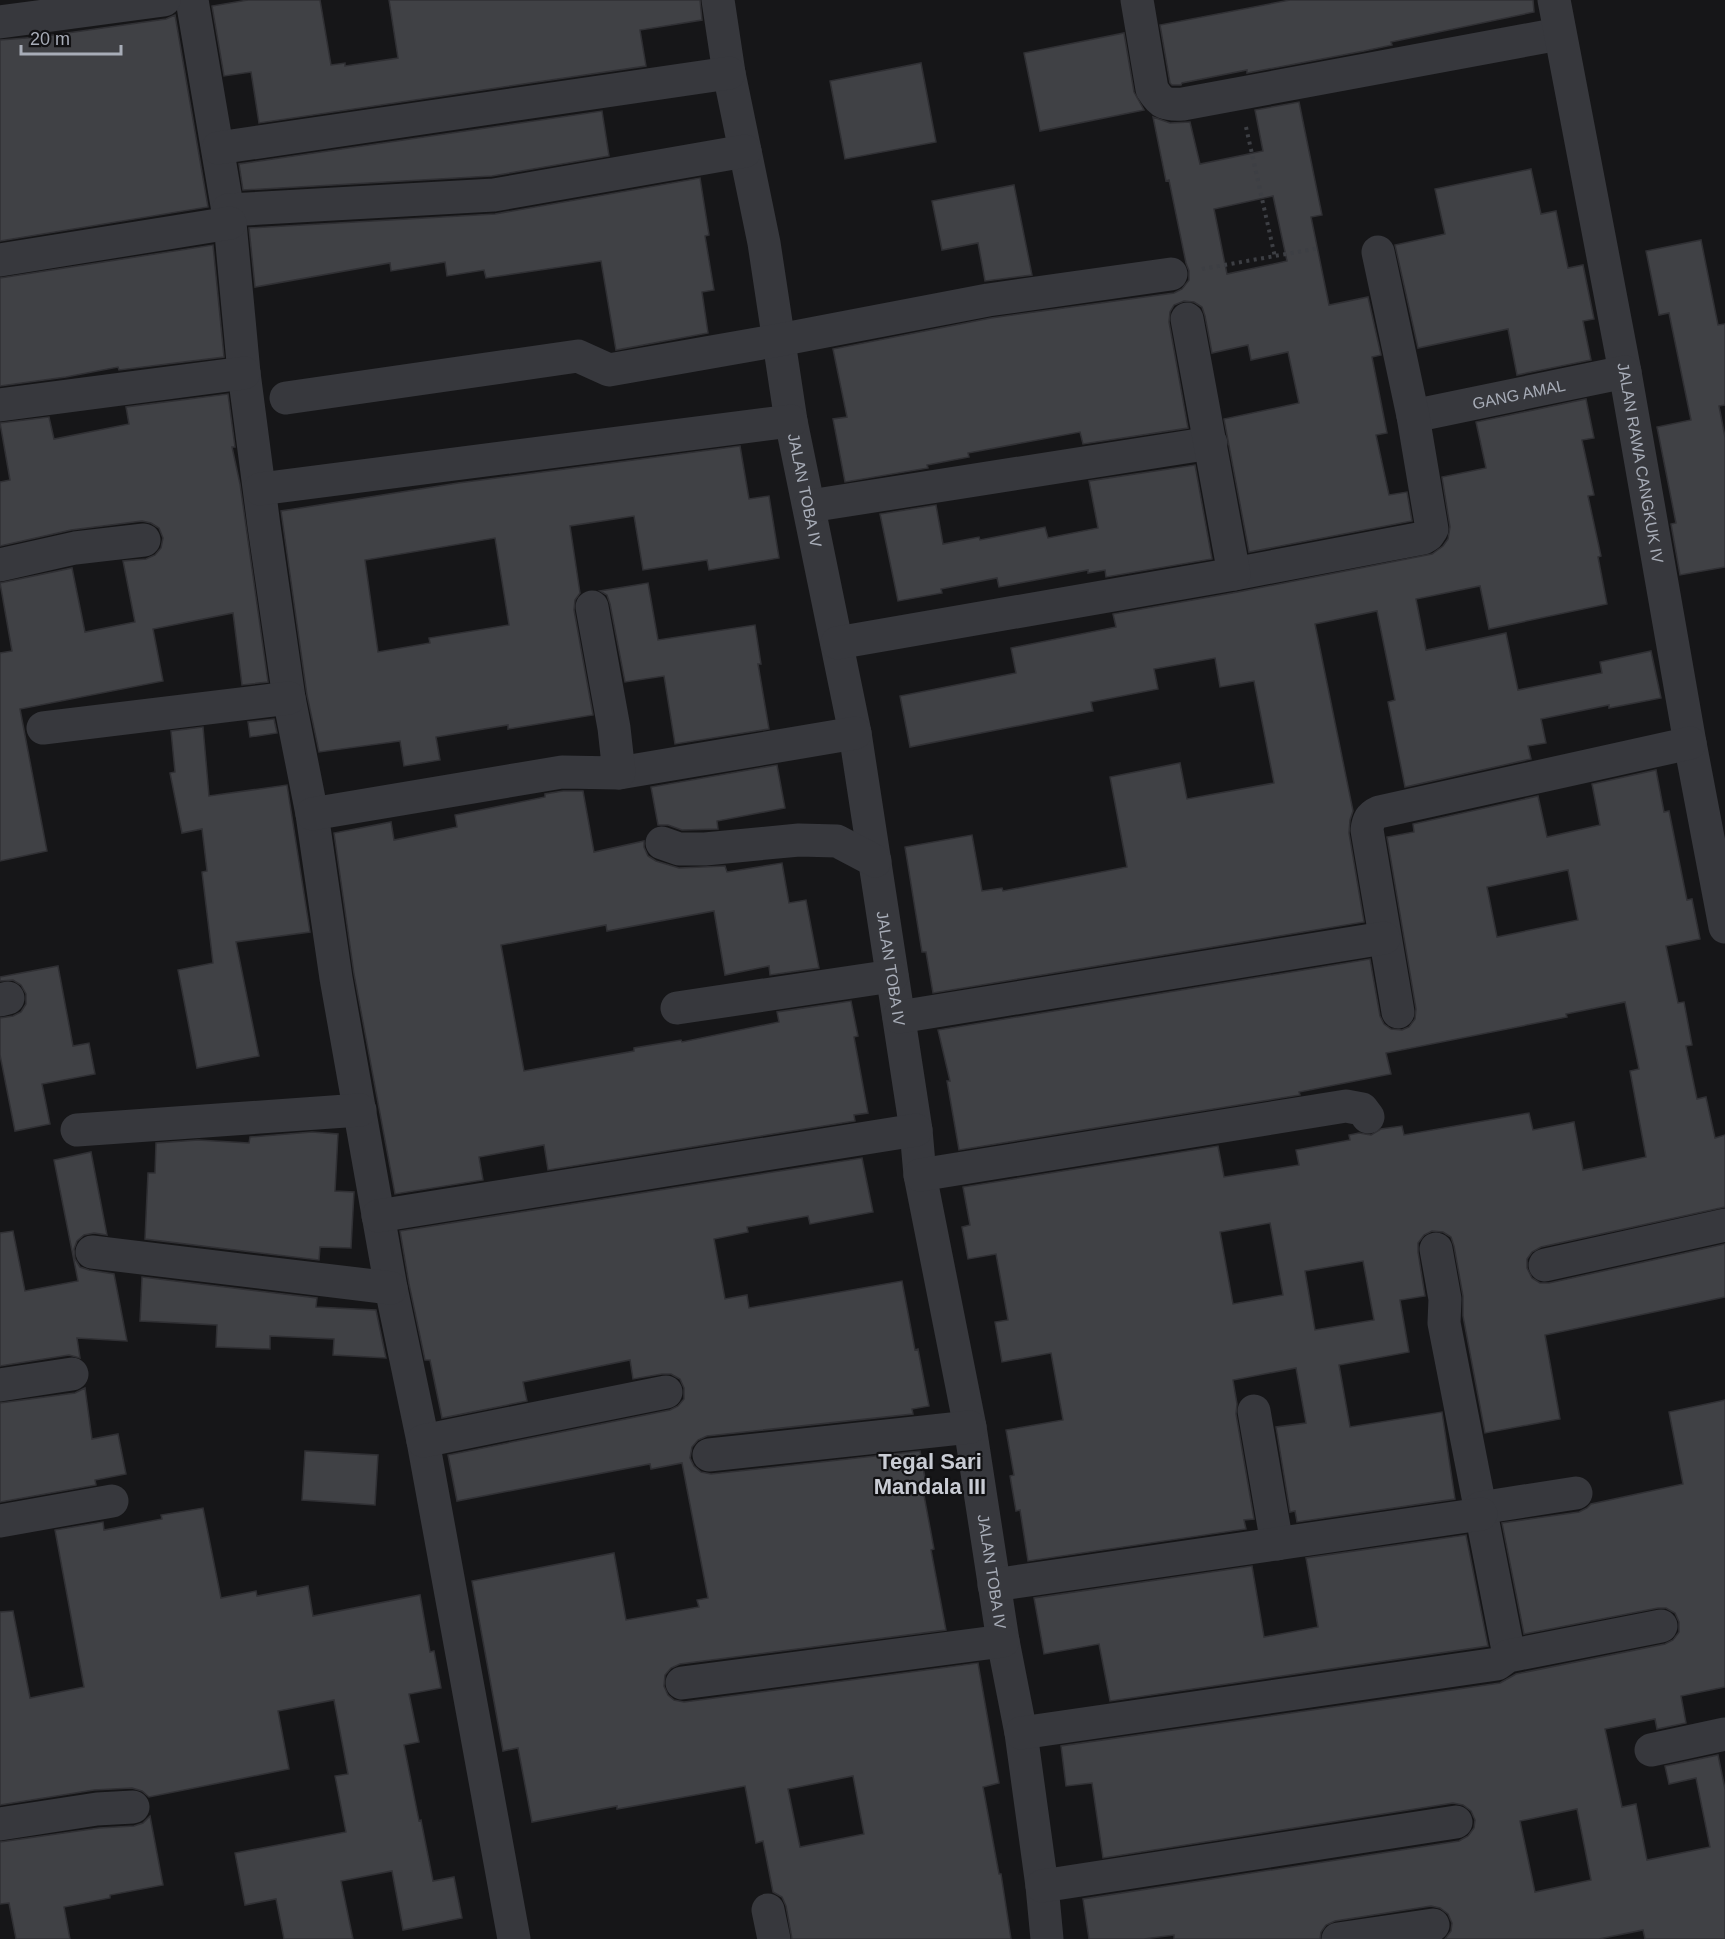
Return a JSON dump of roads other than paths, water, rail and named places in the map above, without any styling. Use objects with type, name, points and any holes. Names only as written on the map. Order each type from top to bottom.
[{"type":"street","points":[[0,22],[164,0]]},
{"type":"street","points":[[192,0],[229,217],[244,373],[289,698],[312,814],[336,978],[391,1288],[423,1441],[514,1939]]},
{"type":"street","name":"JALAN TOBA IV","points":[[718,0],[729,73],[764,243],[791,421],[855,733],[916,1130],[920,1175],[970,1427],[1003,1641],[1021,1733],[1047,1939]]},
{"type":"street","points":[[1137,0],[1152,89],[1158,100],[1169,105],[1559,34]]},
{"type":"street","name":"JALAN RAWA CANGKUK IV","points":[[1554,0],[1625,372],[1690,743],[1725,927]]},
{"type":"street","points":[[218,148],[729,73]]},
{"type":"street","points":[[0,260],[229,217],[494,195],[745,151]]},
{"type":"street","points":[[837,643],[1234,574],[1428,535],[1432,525],[1413,416],[1378,252]]},
{"type":"street","points":[[286,398],[578,356],[609,370],[988,300],[1171,274]]},
{"type":"street","points":[[1187,320],[1234,574]]},
{"type":"street","name":"GANG AMAL","points":[[1413,416],[1625,372]]},
{"type":"street","points":[[0,405],[244,373]]},
{"type":"street","points":[[260,489],[791,421]]},
{"type":"street","points":[[810,506],[1211,443]]},
{"type":"street","points":[[0,565],[75,548],[144,540]]},
{"type":"street","points":[[592,607],[614,728],[619,773]]},
{"type":"street","points":[[44,728],[289,698]]},
{"type":"street","points":[[312,814],[562,772],[619,773],[855,733]]},
{"type":"street","points":[[1398,1012],[1367,830],[1368,821],[1373,815],[1690,743]]},
{"type":"street","points":[[662,843],[679,849],[705,849],[799,840],[837,841],[875,861]]},
{"type":"street","points":[[899,1017],[1384,938]]},
{"type":"street","points":[[677,1008],[892,976]]},
{"type":"street","points":[[920,1175],[1346,1107],[1362,1109],[1368,1117]]},
{"type":"street","points":[[77,1130],[360,1110]]},
{"type":"street","points":[[378,1216],[916,1130]]},
{"type":"street","points":[[1545,1265],[1725,1225]]},
{"type":"street","points":[[1436,1249],[1445,1299],[1444,1323],[1508,1656]]},
{"type":"street","points":[[92,1252],[391,1288]]},
{"type":"street","points":[[0,1385],[72,1374]]},
{"type":"street","points":[[423,1441],[666,1392]]},
{"type":"street","points":[[1254,1411],[1278,1544]]},
{"type":"street","points":[[709,1455],[970,1427]]},
{"type":"street","points":[[994,1585],[1278,1544],[1576,1493]]},
{"type":"street","points":[[0,1521],[112,1501]]},
{"type":"street","points":[[1021,1733],[1497,1664],[1508,1656],[1661,1626]]},
{"type":"street","points":[[682,1683],[1003,1641]]},
{"type":"street","points":[[1651,1750],[1725,1734]]},
{"type":"street","points":[[0,1824],[97,1809],[132,1807]]},
{"type":"street","points":[[1042,1886],[1456,1822]]},
{"type":"street","points":[[1338,1939],[1433,1925]]},
{"type":"district","name":"Tegal Sari Mandala III","points":[[930,1474]]}]
